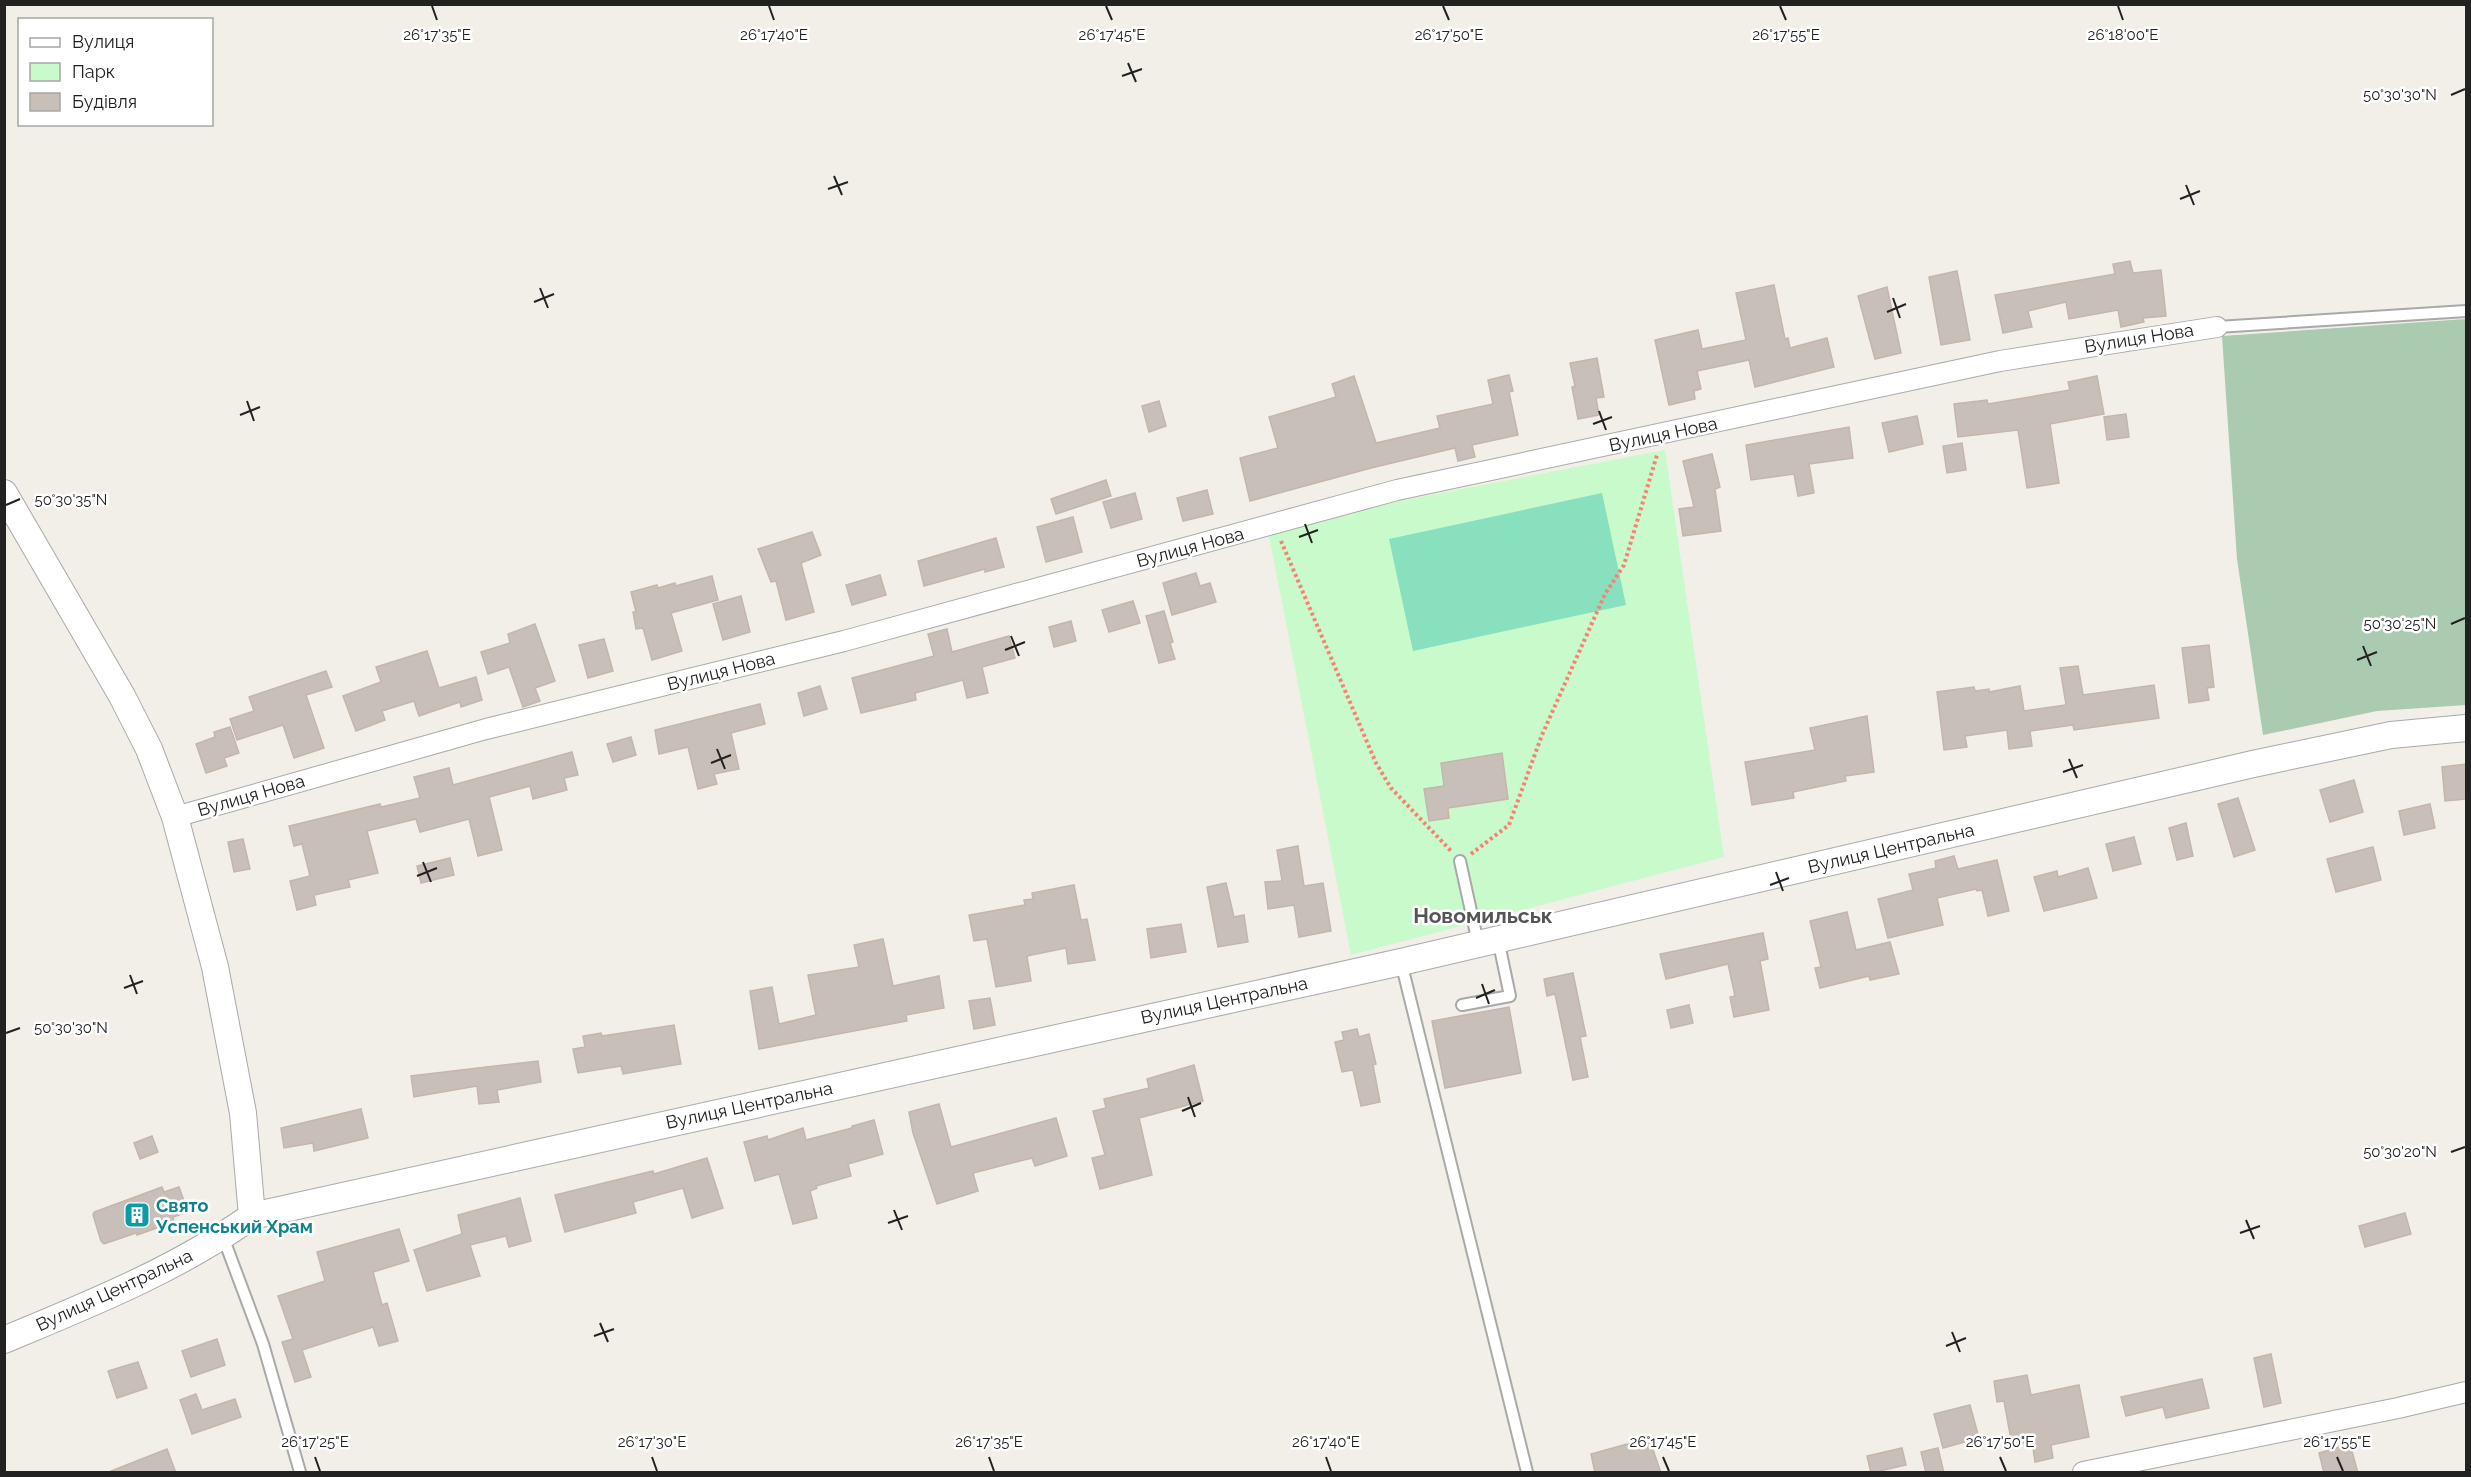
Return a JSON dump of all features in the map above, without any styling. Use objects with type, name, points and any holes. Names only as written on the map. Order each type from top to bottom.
[{"type":"street","name":"Вулиця Нова","points":[[175,817],[486,729],[844,641],[1397,490],[2000,361],[2217,327]]},
{"type":"street","points":[[4,493],[122,696],[149,749],[175,817],[215,967],[243,1113],[252,1216]]},
{"type":"street","name":"Вулиця Центральна","points":[[4,1340],[157,1274],[223,1237],[252,1216],[1401,962],[2253,764],[2391,735],[2466,728]]},
{"type":"street","points":[[2083,1473],[2466,1392]]},
{"type":"lane","points":[[2217,327],[2466,311]]},
{"type":"lane","points":[[1460,861],[1510,996],[1462,1005]]},
{"type":"lane","points":[[1401,962],[1527,1473]]},
{"type":"lane","points":[[223,1237],[263,1344],[300,1473]]},
{"type":"path","points":[[1274,524],[1376,763],[1396,794],[1460,861],[1509,825],[1542,735],[1605,594],[1624,565],[1663,434]]},
{"type":"green space","points":[[2466,319],[2466,705],[2377,711],[2263,735],[2237,559],[2222,336]]},
{"type":"green space","points":[[1665,450],[1724,857],[1351,955],[1269,536],[1389,503]]},
{"type":"green space","points":[[1602,493],[1626,605],[1413,651],[1389,539]]},
{"type":"building","points":[[2130,261],[2133,273],[2161,270],[2166,316],[2143,318],[2144,322],[2121,327],[2118,310],[2069,319],[2066,302],[2028,311],[2032,327],[2003,333],[1995,295],[2115,274],[2113,264]]},
{"type":"building","points":[[1957,271],[1970,340],[1941,345],[1929,277]]},
{"type":"building","points":[[1774,285],[1785,339],[1788,338],[1790,348],[1827,338],[1834,367],[1755,387],[1749,360],[1697,371],[1701,389],[1694,391],[1695,399],[1669,405],[1655,340],[1698,330],[1702,349],[1746,340],[1736,293]]},
{"type":"building","points":[[1887,287],[1901,353],[1875,359],[1858,296]]},
{"type":"building","points":[[1597,358],[1604,397],[1596,398],[1599,415],[1578,419],[1570,363]]},
{"type":"building","points":[[1509,375],[1513,391],[1509,392],[1518,435],[1472,445],[1475,457],[1458,461],[1455,448],[1250,501],[1240,458],[1278,448],[1269,417],[1336,397],[1332,384],[1354,376],[1376,443],[1440,428],[1437,416],[1493,404],[1488,380]]},
{"type":"building","points":[[2097,376],[2104,414],[2050,424],[2059,483],[2027,488],[2018,430],[1958,437],[1954,404],[1987,400],[1988,404],[2070,390],[2068,382]]},
{"type":"building","points":[[1159,401],[1166,426],[1149,432],[1142,406]]},
{"type":"building","points":[[2126,414],[2129,437],[2107,440],[2104,417]]},
{"type":"building","points":[[1917,416],[1923,444],[1889,452],[1882,423]]},
{"type":"building","points":[[1849,427],[1853,458],[1809,464],[1814,493],[1798,496],[1794,474],[1751,480],[1746,445]]},
{"type":"building","points":[[1962,443],[1966,470],[1947,473],[1943,446]]},
{"type":"building","points":[[1712,454],[1720,487],[1715,489],[1721,531],[1683,536],[1679,509],[1694,507],[1683,461]]},
{"type":"building","points":[[1106,480],[1111,496],[1056,514],[1051,499]]},
{"type":"building","points":[[1207,490],[1213,514],[1183,521],[1177,498]]},
{"type":"building","points":[[1135,493],[1142,519],[1111,528],[1103,502]]},
{"type":"building","points":[[1073,517],[1082,552],[1046,562],[1037,527]]},
{"type":"building","points":[[812,532],[821,555],[801,563],[814,612],[786,620],[776,581],[771,582],[758,549]]},
{"type":"building","points":[[996,538],[1004,567],[985,572],[985,569],[924,586],[918,561]]},
{"type":"building","points":[[1196,573],[1200,586],[1210,583],[1216,602],[1172,615],[1163,583]]},
{"type":"building","points":[[880,575],[886,595],[852,605],[846,585]]},
{"type":"building","points":[[712,576],[718,600],[671,613],[682,651],[652,660],[643,628],[636,629],[633,612],[636,612],[631,592],[657,585],[658,588],[675,583],[675,586]]},
{"type":"building","points":[[741,596],[750,632],[723,640],[713,604]]},
{"type":"building","points":[[1133,601],[1140,623],[1109,632],[1102,610]]},
{"type":"building","points":[[1164,611],[1173,642],[1170,643],[1175,659],[1159,663],[1146,616]]},
{"type":"building","points":[[1071,621],[1076,641],[1054,647],[1049,627]]},
{"type":"building","points":[[535,624],[555,681],[535,688],[540,701],[523,707],[509,667],[488,674],[481,652],[510,643],[508,634]]},
{"type":"building","points":[[947,629],[952,652],[1009,636],[1015,658],[982,667],[988,693],[967,698],[963,680],[915,693],[916,700],[861,713],[852,678],[934,656],[928,634]]},
{"type":"building","points":[[604,639],[613,671],[588,678],[579,645]]},
{"type":"building","points":[[2209,645],[2214,687],[2207,688],[2209,700],[2189,703],[2182,648]]},
{"type":"building","points":[[427,651],[439,688],[476,677],[482,700],[461,707],[460,702],[419,716],[414,701],[382,711],[385,720],[356,731],[343,696],[381,682],[376,667]]},
{"type":"building","points":[[2078,666],[2083,695],[2154,685],[2159,718],[2074,730],[2073,725],[2030,731],[2032,746],[2009,749],[2007,730],[1965,736],[1967,747],[1944,750],[1937,692],[1974,687],[1975,691],[1989,689],[1989,692],[2020,686],[2024,711],[2066,705],[2060,668]]},
{"type":"building","points":[[326,671],[332,687],[306,695],[324,748],[294,758],[283,725],[237,740],[230,719],[254,711],[249,697]]},
{"type":"building","points":[[820,686],[827,709],[804,716],[798,693]]},
{"type":"building","points":[[760,704],[765,724],[731,733],[739,769],[714,774],[717,784],[698,789],[688,747],[659,754],[655,730]]},
{"type":"building","points":[[1867,716],[1874,772],[1845,776],[1846,781],[1793,792],[1794,798],[1752,805],[1745,762],[1815,750],[1810,728]]},
{"type":"building","points":[[230,727],[239,753],[224,758],[227,766],[206,773],[196,744],[215,737],[214,732]]},
{"type":"building","points":[[631,737],[636,755],[613,762],[607,744]]},
{"type":"building","points":[[572,752],[578,775],[564,778],[567,790],[533,799],[530,786],[489,797],[502,850],[478,856],[469,819],[420,832],[416,819],[367,831],[378,873],[348,880],[350,887],[314,895],[316,905],[297,910],[290,881],[310,876],[302,844],[294,846],[289,826],[380,804],[381,807],[420,798],[414,777],[449,768],[453,785]]},
{"type":"building","points":[[1502,753],[1508,799],[1448,808],[1449,818],[1429,821],[1424,789],[1444,786],[1441,763]]},
{"type":"building","points":[[2466,764],[2466,799],[2445,801],[2442,767]]},
{"type":"building","points":[[2354,780],[2363,812],[2330,822],[2320,790]]},
{"type":"building","points":[[2238,798],[2255,850],[2234,857],[2218,804]]},
{"type":"building","points":[[2430,804],[2435,828],[2404,835],[2399,811]]},
{"type":"building","points":[[2186,823],[2193,856],[2177,860],[2169,828]]},
{"type":"building","points":[[2134,837],[2141,864],[2113,871],[2106,844]]},
{"type":"building","points":[[243,839],[250,869],[234,872],[228,842]]},
{"type":"building","points":[[1298,846],[1304,886],[1323,883],[1331,931],[1299,937],[1294,905],[1268,909],[1265,882],[1282,881],[1277,850]]},
{"type":"building","points":[[2373,847],[2381,880],[2336,892],[2327,859]]},
{"type":"building","points":[[1954,856],[1958,869],[1997,860],[2009,911],[1988,916],[1982,890],[1977,891],[1976,889],[1937,898],[1943,925],[1888,938],[1878,899],[1913,890],[1909,874],[1936,868],[1935,861]]},
{"type":"building","points":[[450,858],[454,875],[421,883],[417,866]]},
{"type":"building","points":[[2088,868],[2097,898],[2044,911],[2034,877],[2057,871],[2058,877]]},
{"type":"building","points":[[1226,883],[1234,917],[1244,915],[1248,942],[1218,947],[1207,887]]},
{"type":"building","points":[[1074,885],[1081,920],[1087,919],[1095,960],[1068,964],[1066,948],[1027,956],[1031,981],[996,987],[987,939],[974,941],[969,915],[1025,905],[1024,900],[1033,899],[1032,893]]},
{"type":"building","points":[[1847,912],[1856,950],[1890,942],[1899,974],[1870,980],[1869,976],[1820,988],[1815,968],[1821,967],[1810,921]]},
{"type":"building","points":[[1181,924],[1186,952],[1151,958],[1147,929]]},
{"type":"building","points":[[1763,933],[1768,959],[1760,961],[1769,1010],[1734,1017],[1730,997],[1735,996],[1728,964],[1666,979],[1660,954]]},
{"type":"building","points":[[883,939],[893,986],[939,976],[944,1008],[906,1015],[907,1021],[759,1049],[750,991],[772,987],[779,1024],[816,1015],[808,975],[859,967],[854,945]]},
{"type":"building","points":[[1573,973],[1586,1036],[1580,1037],[1588,1077],[1573,1080],[1555,994],[1547,996],[1544,979]]},
{"type":"building","points":[[990,998],[995,1025],[974,1029],[969,1001]]},
{"type":"building","points":[[1689,1005],[1693,1023],[1671,1028],[1667,1010]]},
{"type":"building","points":[[1509,1007],[1521,1073],[1445,1088],[1432,1021]]},
{"type":"building","points":[[674,1025],[681,1064],[623,1074],[621,1066],[578,1073],[573,1049],[585,1047],[583,1036],[601,1033],[602,1036]]},
{"type":"building","points":[[1357,1029],[1359,1037],[1369,1034],[1376,1064],[1373,1065],[1380,1102],[1361,1106],[1353,1070],[1342,1072],[1335,1042],[1344,1040],[1342,1032]]},
{"type":"building","points":[[538,1061],[541,1082],[497,1090],[499,1102],[479,1104],[477,1086],[414,1097],[411,1076]]},
{"type":"building","points":[[1194,1065],[1203,1101],[1139,1118],[1152,1175],[1100,1189],[1092,1158],[1105,1155],[1093,1111],[1106,1108],[1104,1099],[1149,1088],[1147,1079]]},
{"type":"building","points":[[939,1104],[951,1147],[1056,1118],[1067,1156],[1035,1166],[1032,1158],[973,1173],[978,1191],[937,1204],[913,1133],[909,1112]]},
{"type":"building","points":[[361,1109],[368,1138],[314,1151],[313,1143],[284,1148],[281,1128]]},
{"type":"building","points":[[874,1120],[883,1154],[848,1164],[851,1176],[816,1186],[817,1188],[810,1191],[817,1218],[793,1224],[779,1174],[755,1181],[744,1142],[767,1136],[768,1140],[803,1128],[806,1140]]},
{"type":"building","points":[[152,1136],[158,1152],[140,1159],[134,1143]]},
{"type":"building","points":[[707,1158],[723,1208],[692,1218],[683,1188],[633,1202],[636,1213],[565,1232],[555,1195],[653,1171],[654,1174]]},
{"type":"building","name":"Свято Успенський Храм","points":[[162,1187],[164,1192],[179,1187],[188,1212],[173,1217],[174,1222],[137,1235],[136,1233],[104,1244],[101,1241],[94,1212]]},
{"type":"building","points":[[520,1198],[531,1241],[509,1247],[506,1236],[470,1245],[480,1276],[427,1291],[414,1250],[462,1234],[458,1215]]},
{"type":"building","points":[[2405,1213],[2411,1234],[2365,1247],[2359,1226]]},
{"type":"building","points":[[399,1229],[409,1261],[373,1272],[382,1305],[387,1303],[398,1341],[379,1346],[373,1327],[302,1350],[311,1377],[295,1382],[282,1342],[293,1339],[278,1296],[325,1281],[317,1252]]},
{"type":"building","points":[[217,1339],[225,1365],[191,1377],[182,1351]]},
{"type":"building","points":[[2271,1354],[2281,1403],[2264,1407],[2254,1358]]},
{"type":"building","points":[[138,1362],[147,1388],[117,1398],[108,1371]]},
{"type":"building","points":[[2027,1375],[2031,1395],[2079,1385],[2089,1437],[2051,1445],[2053,1458],[2035,1462],[2032,1441],[2012,1445],[2004,1401],[1997,1402],[1994,1381]]},
{"type":"building","points":[[2202,1379],[2209,1408],[2166,1418],[2163,1407],[2126,1416],[2121,1397]]},
{"type":"building","points":[[196,1394],[202,1410],[235,1399],[241,1417],[192,1434],[180,1400]]},
{"type":"building","points":[[1970,1405],[1979,1438],[1943,1448],[1934,1414]]},
{"type":"building","points":[[1649,1438],[1661,1473],[1595,1473],[1591,1454]]},
{"type":"building","points":[[2350,1444],[2358,1473],[2324,1473],[2319,1453]]},
{"type":"building","points":[[1902,1448],[1906,1465],[1871,1473],[1867,1456]]},
{"type":"building","points":[[1938,1448],[1944,1473],[1926,1473],[1921,1452]]},
{"type":"building","points":[[167,1449],[176,1473],[111,1473],[111,1471]]},
{"type":"place","name":"Свято Успенський Храм","points":[[137,1215]]},
{"type":"district","name":"Новомильськ","points":[[1483,915]]}]
